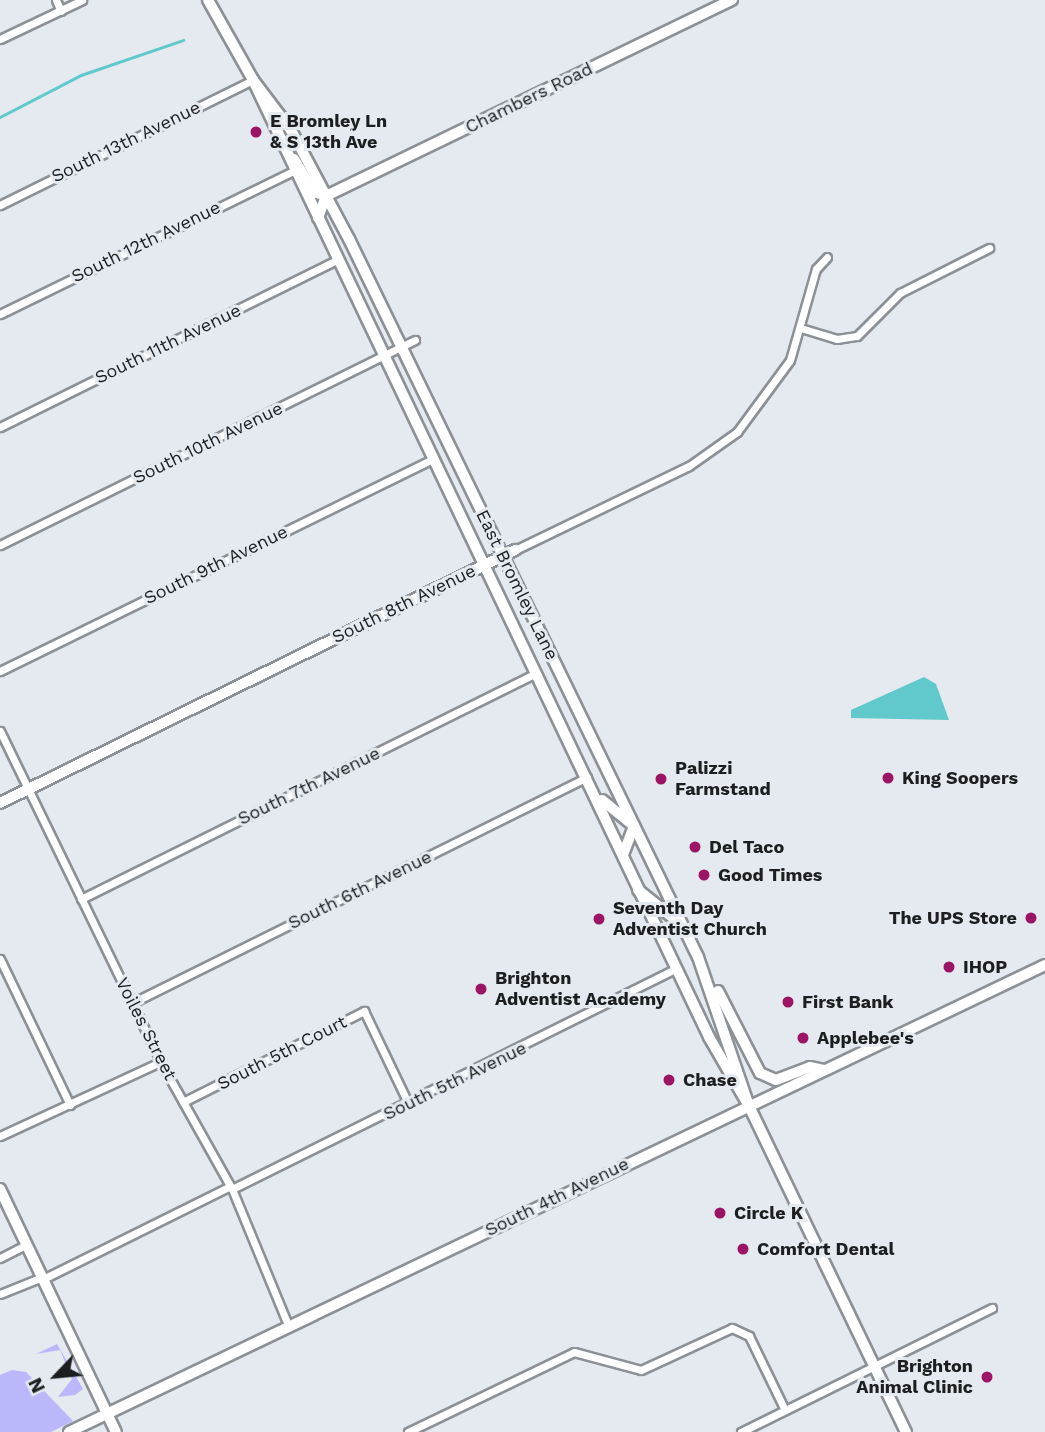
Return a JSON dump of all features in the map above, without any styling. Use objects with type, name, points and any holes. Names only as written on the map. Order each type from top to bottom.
[{"type":"main road","name":"East Bromley Lane","points":[[208,0],[253,80],[320,228],[594,791],[638,890],[736,1093],[749,1106]]},
{"type":"main road","name":"Chambers Road","points":[[327,196],[732,0]]},
{"type":"main road","name":"East Bromley Lane","points":[[253,80],[280,113],[327,196],[684,928],[710,984],[749,1106],[906,1432]]},
{"type":"main road","points":[[272,125],[314,192],[327,196],[318,208],[320,228]]},
{"type":"main road","name":"South 8th Avenue","points":[[0,803],[515,550]]},
{"type":"main road","points":[[594,791],[634,826],[623,855]]},
{"type":"main road","points":[[638,890],[684,928]]},
{"type":"main road","name":"South 4th Avenue","points":[[69,1432],[1045,965]]},
{"type":"main road","points":[[710,984],[760,1073],[776,1080],[810,1066],[824,1070]]},
{"type":"main road","points":[[0,1189],[116,1432]]},
{"type":"street","points":[[56,0],[61,11]]},
{"type":"street","points":[[0,40],[82,0]]},
{"type":"street","name":"South 13th Avenue","points":[[0,205],[253,80]]},
{"type":"street","name":"South 12th Avenue","points":[[0,314],[293,171]]},
{"type":"street","points":[[804,329],[837,339],[857,336],[900,293],[989,248]]},
{"type":"street","name":"South 8th Avenue","points":[[515,550],[724,442],[775,386],[804,329],[816,269],[827,257]]},
{"type":"street","name":"South 11th Avenue","points":[[0,427],[336,260]]},
{"type":"street","name":"South 10th Avenue","points":[[0,545],[415,340]]},
{"type":"street","name":"South 9th Avenue","points":[[0,671],[432,459]]},
{"type":"street","name":"South 7th Avenue","points":[[81,899],[536,673]]},
{"type":"street","name":"Voiles Street","points":[[0,731],[30,788],[160,1062],[231,1188],[289,1327]]},
{"type":"street","name":"South 6th Avenue","points":[[132,1003],[587,777]]},
{"type":"street","points":[[0,959],[70,1105]]},
{"type":"street","name":"South 5th Avenue","points":[[0,1294],[43,1278],[408,1104],[676,969]]},
{"type":"street","name":"South 5th Court","points":[[183,1102],[364,1011],[408,1104]]},
{"type":"street","points":[[0,1136],[160,1062]]},
{"type":"street","points":[[0,1258],[27,1244]]},
{"type":"street","points":[[745,1431],[992,1307]]},
{"type":"street","points":[[408,1432],[574,1352],[641,1370],[725,1330],[740,1329],[750,1340],[785,1410]]},
{"type":"shaded area","points":[[924,677],[936,684],[949,720],[851,718],[851,710]]},
{"type":"shaded area","points":[[57,1344],[83,1389],[75,1395],[58,1397],[72,1379],[60,1350],[36,1354]]},
{"type":"shaded area","points":[[12,1370],[26,1372],[73,1421],[51,1432],[0,1432],[0,1375]]},
{"type":"waterway","points":[[0,117],[81,75],[183,40]]},
{"type":"place","name":"E Bromley Ln & S 13th Ave","points":[[256,132]]},
{"type":"place","name":"King Soopers","points":[[888,778]]},
{"type":"place","name":"Palizzi Farmstand","points":[[661,779]]},
{"type":"place","name":"Del Taco","points":[[695,847]]},
{"type":"place","name":"Good Times","points":[[704,875]]},
{"type":"place","name":"The UPS Store","points":[[1031,918]]},
{"type":"place","name":"Seventh Day Adventist Church","points":[[599,919]]},
{"type":"place","name":"IHOP","points":[[949,967]]},
{"type":"place","name":"Brighton Adventist Academy","points":[[481,989]]},
{"type":"place","name":"First Bank","points":[[788,1002]]},
{"type":"place","name":"Applebee's","points":[[803,1038]]},
{"type":"place","name":"Chase","points":[[669,1080]]},
{"type":"place","name":"Circle K","points":[[720,1213]]},
{"type":"place","name":"Comfort Dental","points":[[743,1249]]},
{"type":"place","name":"Brighton Animal Clinic","points":[[987,1377]]}]
